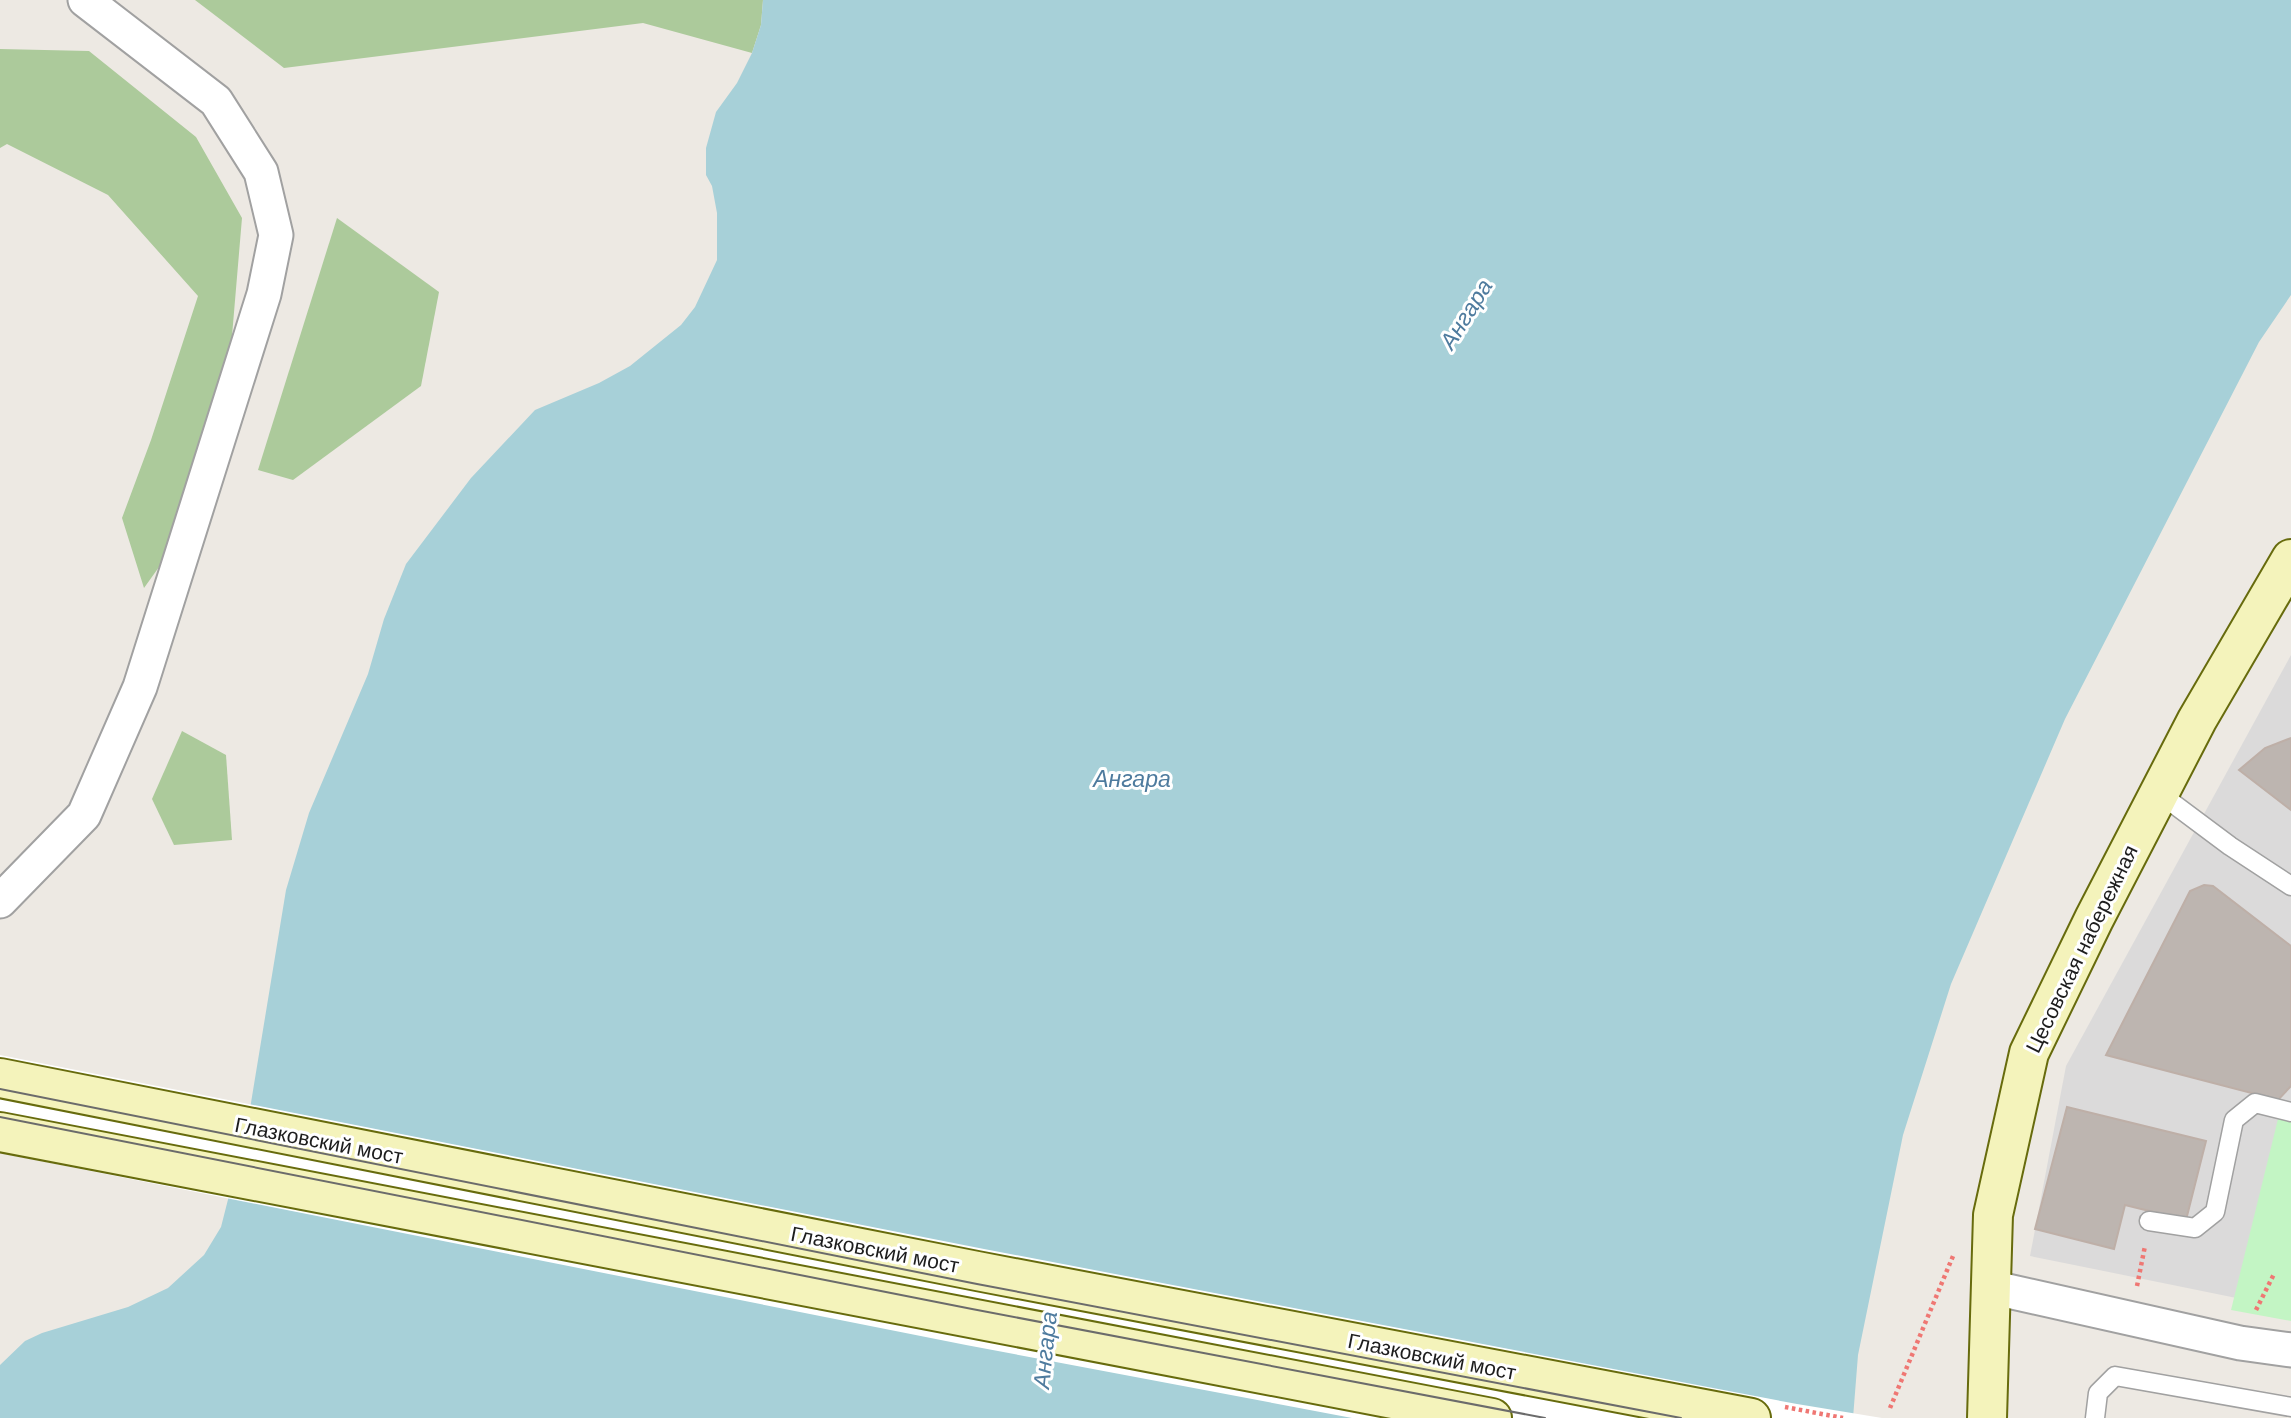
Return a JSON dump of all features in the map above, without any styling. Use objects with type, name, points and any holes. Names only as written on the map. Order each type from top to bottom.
[{"type":"main road","name":"Цесовская набережная","points":[[1987,1418],[1993,1215],[2029,1053],[2094,919],[2197,720],[2291,559]]},
{"type":"main road","name":"Глазковский мост","points":[[0,1078],[964,1268],[1751,1418]]},
{"type":"main road","points":[[0,1132],[1492,1418]]},
{"type":"street","points":[[0,901],[84,815],[140,687],[264,294],[276,235],[261,172],[216,101],[85,0]]},
{"type":"street","points":[[1990,1287],[2240,1343],[2291,1350]]},
{"type":"lane","points":[[2159,793],[2230,846],[2291,886]]},
{"type":"lane","points":[[2149,1221],[2194,1228],[2215,1212],[2234,1120],[2255,1103],[2291,1112]]},
{"type":"lane","points":[[2095,1418],[2098,1394],[2115,1376],[2291,1407]]},
{"type":"path","points":[[2132,1319],[2149,1221]]},
{"type":"path","points":[[1890,1408],[1955,1250]]},
{"type":"shaded area","points":[[2291,655],[2291,1309],[2030,1256],[2066,1066]]},
{"type":"green space","points":[[195,0],[763,0],[761,25],[752,53],[643,23],[284,68]]},
{"type":"green space","points":[[0,49],[89,51],[196,137],[242,218],[232,336],[164,560],[144,588],[122,518],[151,440],[198,296],[108,195],[7,144],[0,148]]},
{"type":"green space","points":[[337,218],[439,292],[421,386],[293,480],[258,470]]},
{"type":"green space","points":[[182,731],[226,755],[232,840],[174,845],[152,799]]},
{"type":"green space","points":[[2278,1119],[2291,1119],[2291,1321],[2231,1310]]},
{"type":"water","name":"Ангара","points":[[763,0],[2291,0],[2291,295],[2259,342],[2065,719],[1951,984],[1903,1135],[1858,1355],[1853,1418],[0,1418],[0,1365],[25,1341],[42,1333],[128,1307],[168,1288],[204,1255],[221,1227],[248,1121],[286,890],[309,813],[368,674],[384,619],[406,564],[471,478],[535,410],[599,383],[630,366],[681,325],[695,307],[717,260],[717,213],[712,186],[706,175],[706,148],[716,112],[737,83],[752,53],[761,25]]},
{"type":"pier","points":[[0,1055],[984,1249],[1882,1418],[1352,1418],[966,1345],[0,1153]]},
{"type":"building","points":[[2291,738],[2291,810],[2239,770],[2265,748]]},
{"type":"building","points":[[2204,885],[2213,886],[2291,946],[2291,1086],[2278,1100],[2106,1055],[2190,891]]},
{"type":"building","points":[[2067,1107],[2206,1141],[2186,1220],[2125,1205],[2114,1249],[2035,1229]]},
{"type":"tram line","points":[[0,1089],[977,1284],[1681,1418]]},
{"type":"tram line","points":[[0,1117],[972,1309],[1545,1418]]}]
